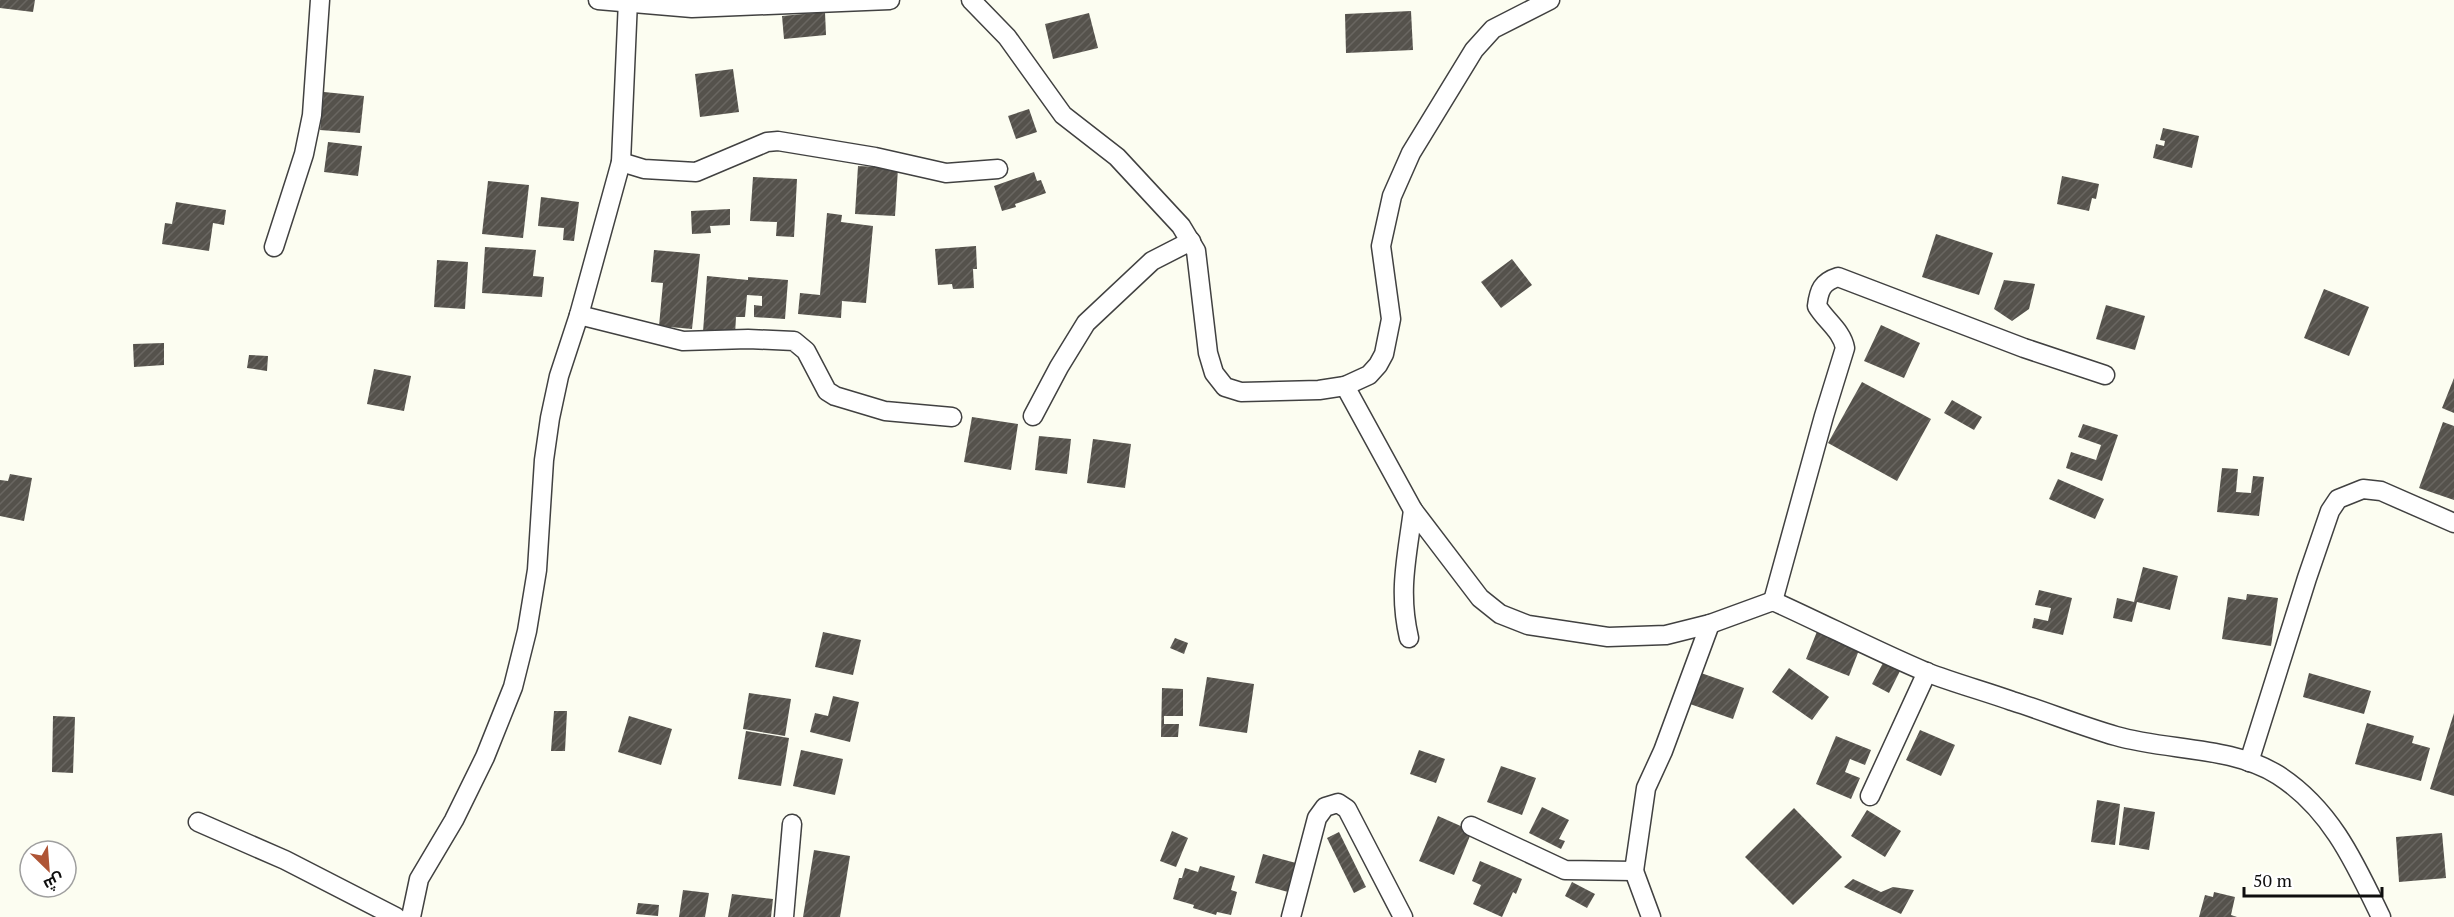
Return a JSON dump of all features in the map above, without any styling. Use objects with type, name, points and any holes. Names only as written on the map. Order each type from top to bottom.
[{"type":"street","points":[[274,247],[304,154],[312,115],[320,0]]},
{"type":"street","points":[[598,0],[692,8],[890,0]]},
{"type":"street","points":[[971,0],[1007,37],[1064,115],[1117,157],[1164,204],[1191,241],[1196,251],[1208,353],[1214,373],[1225,387],[1241,392],[1319,390],[1345,386],[1369,375],[1384,354],[1391,319],[1381,246],[1392,196],[1411,153],[1482,40],[1493,29],[1550,0]]},
{"type":"street","points":[[411,917],[419,879],[465,799],[485,757],[513,687],[527,631],[537,570],[544,460],[550,418],[559,376],[579,315],[621,162],[628,1]]},
{"type":"street","points":[[621,162],[644,169],[696,172],[766,142],[778,141],[875,157],[946,172],[998,169]]},
{"type":"street","points":[[1033,416],[1086,323],[1152,261],[1191,241]]},
{"type":"street","points":[[1773,601],[1845,348],[1843,338],[1825,320],[1817,306],[1821,288],[1828,280],[1838,277],[2024,348],[2105,375]]},
{"type":"street","points":[[579,315],[682,341],[748,339],[794,341],[806,351],[827,391],[835,396],[885,411],[952,417]]},
{"type":"street","points":[[1345,386],[1413,510],[1480,598],[1500,614],[1528,625],[1608,637],[1666,635],[1710,624],[1773,601],[1927,672],[2115,736],[2249,762],[2277,774],[2323,813],[2343,843],[2381,917]]},
{"type":"street","points":[[2249,762],[2307,578],[2330,511],[2338,499],[2363,489],[2381,491],[2454,523]]},
{"type":"street","points":[[1409,638],[1403,611],[1402,590],[1413,510]]},
{"type":"street","points":[[1652,917],[1634,871],[1646,788],[1663,750],[1710,624]]},
{"type":"street","points":[[1870,796],[1927,672]]},
{"type":"street","points":[[1291,917],[1317,818],[1325,807],[1338,803],[1347,810],[1403,917]]},
{"type":"street","points":[[198,822],[285,860],[396,917]]},
{"type":"street","points":[[784,917],[792,824]]},
{"type":"street","points":[[1471,826],[1565,870],[1634,871]]},
{"type":"building","points":[[0,0],[35,0],[33,12],[0,8]]},
{"type":"building","points":[[1411,11],[1413,50],[1346,53],[1345,14]]},
{"type":"building","points":[[825,12],[826,35],[784,39],[782,16]]},
{"type":"building","points":[[1089,13],[1098,48],[1053,59],[1045,24]]},
{"type":"building","points":[[733,69],[739,112],[700,117],[695,74]]},
{"type":"building","points":[[324,92],[364,96],[360,133],[320,130]]},
{"type":"building","points":[[1029,109],[1037,132],[1016,139],[1008,116]]},
{"type":"building","points":[[2163,128],[2199,136],[2192,168],[2153,158],[2156,144],[2164,146],[2165,141],[2160,140]]},
{"type":"building","points":[[328,142],[362,146],[358,176],[324,172]]},
{"type":"building","points":[[858,166],[898,168],[895,216],[855,214]]},
{"type":"building","points":[[1034,172],[1037,181],[1041,180],[1046,193],[1002,211],[994,186]]},
{"type":"building","points":[[2062,176],[2099,184],[2096,199],[2092,198],[2089,211],[2057,204]]},
{"type":"building","points":[[753,177],[797,179],[794,237],[776,236],[777,222],[750,221]]},
{"type":"building","points":[[488,181],[529,185],[523,238],[482,234]]},
{"type":"building","points":[[541,197],[579,202],[574,241],[563,240],[564,228],[538,226]]},
{"type":"building","points":[[176,202],[226,210],[224,225],[213,223],[209,251],[162,244],[165,223],[172,224]]},
{"type":"building","points":[[730,209],[730,225],[710,226],[711,233],[692,234],[691,211]]},
{"type":"building","points":[[827,213],[842,215],[841,222],[873,226],[866,303],[842,301],[841,318],[798,314],[800,293],[820,295]]},
{"type":"building","points":[[1936,234],[1993,253],[1979,295],[1922,277]]},
{"type":"building","points":[[976,246],[977,269],[973,269],[974,288],[953,289],[952,284],[938,285],[935,249]]},
{"type":"building","points":[[485,247],[536,250],[533,276],[544,277],[542,297],[482,293]]},
{"type":"building","points":[[654,250],[700,254],[692,329],[659,326],[663,283],[651,282]]},
{"type":"building","points":[[1512,259],[1532,285],[1501,308],[1481,282]]},
{"type":"building","points":[[437,260],[468,262],[465,309],[434,307]]},
{"type":"building","points":[[707,276],[748,280],[748,277],[788,280],[785,319],[754,317],[754,305],[762,306],[762,296],[747,295],[745,317],[736,317],[735,335],[703,332]]},
{"type":"building","points":[[2004,280],[2035,284],[2029,309],[2012,321],[1994,309]]},
{"type":"building","points":[[2324,289],[2369,307],[2349,356],[2304,338]]},
{"type":"building","points":[[2106,305],[2145,316],[2135,350],[2096,339]]},
{"type":"building","points":[[1881,325],[1920,343],[1904,378],[1864,361]]},
{"type":"building","points":[[164,343],[164,365],[134,367],[133,344]]},
{"type":"building","points":[[249,355],[268,356],[267,371],[247,368]]},
{"type":"building","points":[[374,369],[411,376],[404,411],[367,404]]},
{"type":"building","points":[[2454,378],[2454,413],[2442,408]]},
{"type":"building","points":[[1862,382],[1931,419],[1897,481],[1828,443]]},
{"type":"building","points":[[1952,400],[1982,417],[1974,430],[1944,413]]},
{"type":"building","points":[[972,417],[1018,424],[1011,470],[964,462]]},
{"type":"building","points":[[2443,422],[2454,426],[2454,500],[2419,488]]},
{"type":"building","points":[[2083,424],[2118,435],[2102,481],[2066,468],[2071,452],[2096,460],[2101,445],[2078,437]]},
{"type":"building","points":[[1039,436],[1071,439],[1067,474],[1035,470]]},
{"type":"building","points":[[1093,439],[1131,444],[1125,488],[1087,483]]},
{"type":"building","points":[[2222,468],[2238,469],[2236,492],[2251,493],[2253,476],[2264,477],[2259,516],[2217,512]]},
{"type":"building","points":[[10,474],[32,478],[24,521],[0,516],[0,480],[8,481]]},
{"type":"building","points":[[2058,479],[2104,499],[2095,519],[2049,499]]},
{"type":"building","points":[[2143,567],[2178,576],[2170,610],[2137,602],[2132,622],[2113,618],[2117,598],[2134,602]]},
{"type":"building","points":[[2039,590],[2072,598],[2063,635],[2032,628],[2034,618],[2048,621],[2051,608],[2035,605]]},
{"type":"building","points":[[2247,594],[2278,598],[2271,646],[2222,639],[2228,597],[2246,600]]},
{"type":"building","points":[[1818,629],[1861,645],[1849,676],[1806,659]]},
{"type":"building","points":[[823,632],[861,640],[853,675],[815,667]]},
{"type":"building","points":[[1175,638],[1188,643],[1184,654],[1170,648]]},
{"type":"building","points":[[1885,659],[1902,667],[1889,693],[1872,684]]},
{"type":"building","points":[[1789,668],[1829,697],[1812,720],[1772,692]]},
{"type":"building","points":[[1701,673],[1744,688],[1733,719],[1690,704]]},
{"type":"building","points":[[2309,673],[2371,691],[2364,714],[2303,697]]},
{"type":"building","points":[[1207,677],[1254,684],[1247,733],[1199,726]]},
{"type":"building","points":[[1162,688],[1183,689],[1183,716],[1164,716],[1164,724],[1179,724],[1178,737],[1161,737]]},
{"type":"building","points":[[749,693],[791,699],[785,736],[743,729]]},
{"type":"building","points":[[833,696],[859,702],[850,742],[810,732],[815,713],[828,716]]},
{"type":"building","points":[[554,711],[567,711],[565,751],[551,751]]},
{"type":"building","points":[[2454,713],[2454,796],[2430,789]]},
{"type":"building","points":[[53,716],[75,717],[73,773],[52,772]]},
{"type":"building","points":[[629,716],[672,729],[661,765],[618,752]]},
{"type":"building","points":[[2367,723],[2414,736],[2412,743],[2430,748],[2421,781],[2355,764]]},
{"type":"building","points":[[1920,730],[1955,745],[1941,776],[1906,760]]},
{"type":"building","points":[[746,731],[789,738],[781,786],[738,779]]},
{"type":"building","points":[[1836,736],[1871,750],[1865,765],[1850,759],[1845,772],[1860,778],[1851,799],[1816,784]]},
{"type":"building","points":[[801,750],[843,759],[835,795],[793,786]]},
{"type":"building","points":[[1419,750],[1445,759],[1436,783],[1410,774]]},
{"type":"building","points":[[1501,766],[1536,778],[1522,815],[1487,802]]},
{"type":"building","points":[[2097,800],[2120,804],[2115,845],[2091,842]]},
{"type":"building","points":[[1542,807],[1569,820],[1559,839],[1565,841],[1561,849],[1529,833]]},
{"type":"building","points":[[2124,807],[2155,812],[2149,850],[2119,845]]},
{"type":"building","points":[[1794,808],[1842,857],[1793,905],[1745,857]]},
{"type":"building","points":[[1867,810],[1901,831],[1885,857],[1851,836]]},
{"type":"building","points":[[1438,816],[1472,831],[1454,875],[1419,861]]},
{"type":"building","points":[[1172,831],[1188,838],[1176,867],[1160,861]]},
{"type":"building","points":[[1339,832],[1366,887],[1354,893],[1327,838]]},
{"type":"building","points":[[2442,833],[2446,878],[2399,882],[2396,837]]},
{"type":"building","points":[[814,850],[850,856],[840,917],[803,917]]},
{"type":"building","points":[[1263,854],[1296,863],[1288,892],[1255,883]]},
{"type":"building","points":[[1480,861],[1522,879],[1516,894],[1513,892],[1502,917],[1473,904],[1481,885],[1472,881]]},
{"type":"building","points":[[1200,866],[1235,876],[1231,890],[1237,892],[1231,915],[1217,912],[1216,915],[1173,899],[1179,878],[1182,878],[1185,868],[1198,872]]},
{"type":"building","points":[[1853,879],[1881,892],[1893,887],[1914,890],[1901,914],[1844,887]]},
{"type":"building","points":[[1572,882],[1595,894],[1587,908],[1565,896]]},
{"type":"building","points":[[683,890],[709,893],[705,917],[679,917]]},
{"type":"building","points":[[2214,892],[2235,897],[2231,915],[2237,917],[2199,917],[2205,895],[2213,897]]},
{"type":"building","points":[[732,894],[773,899],[771,917],[728,917]]},
{"type":"building","points":[[638,903],[659,905],[658,916],[636,914]]}]
